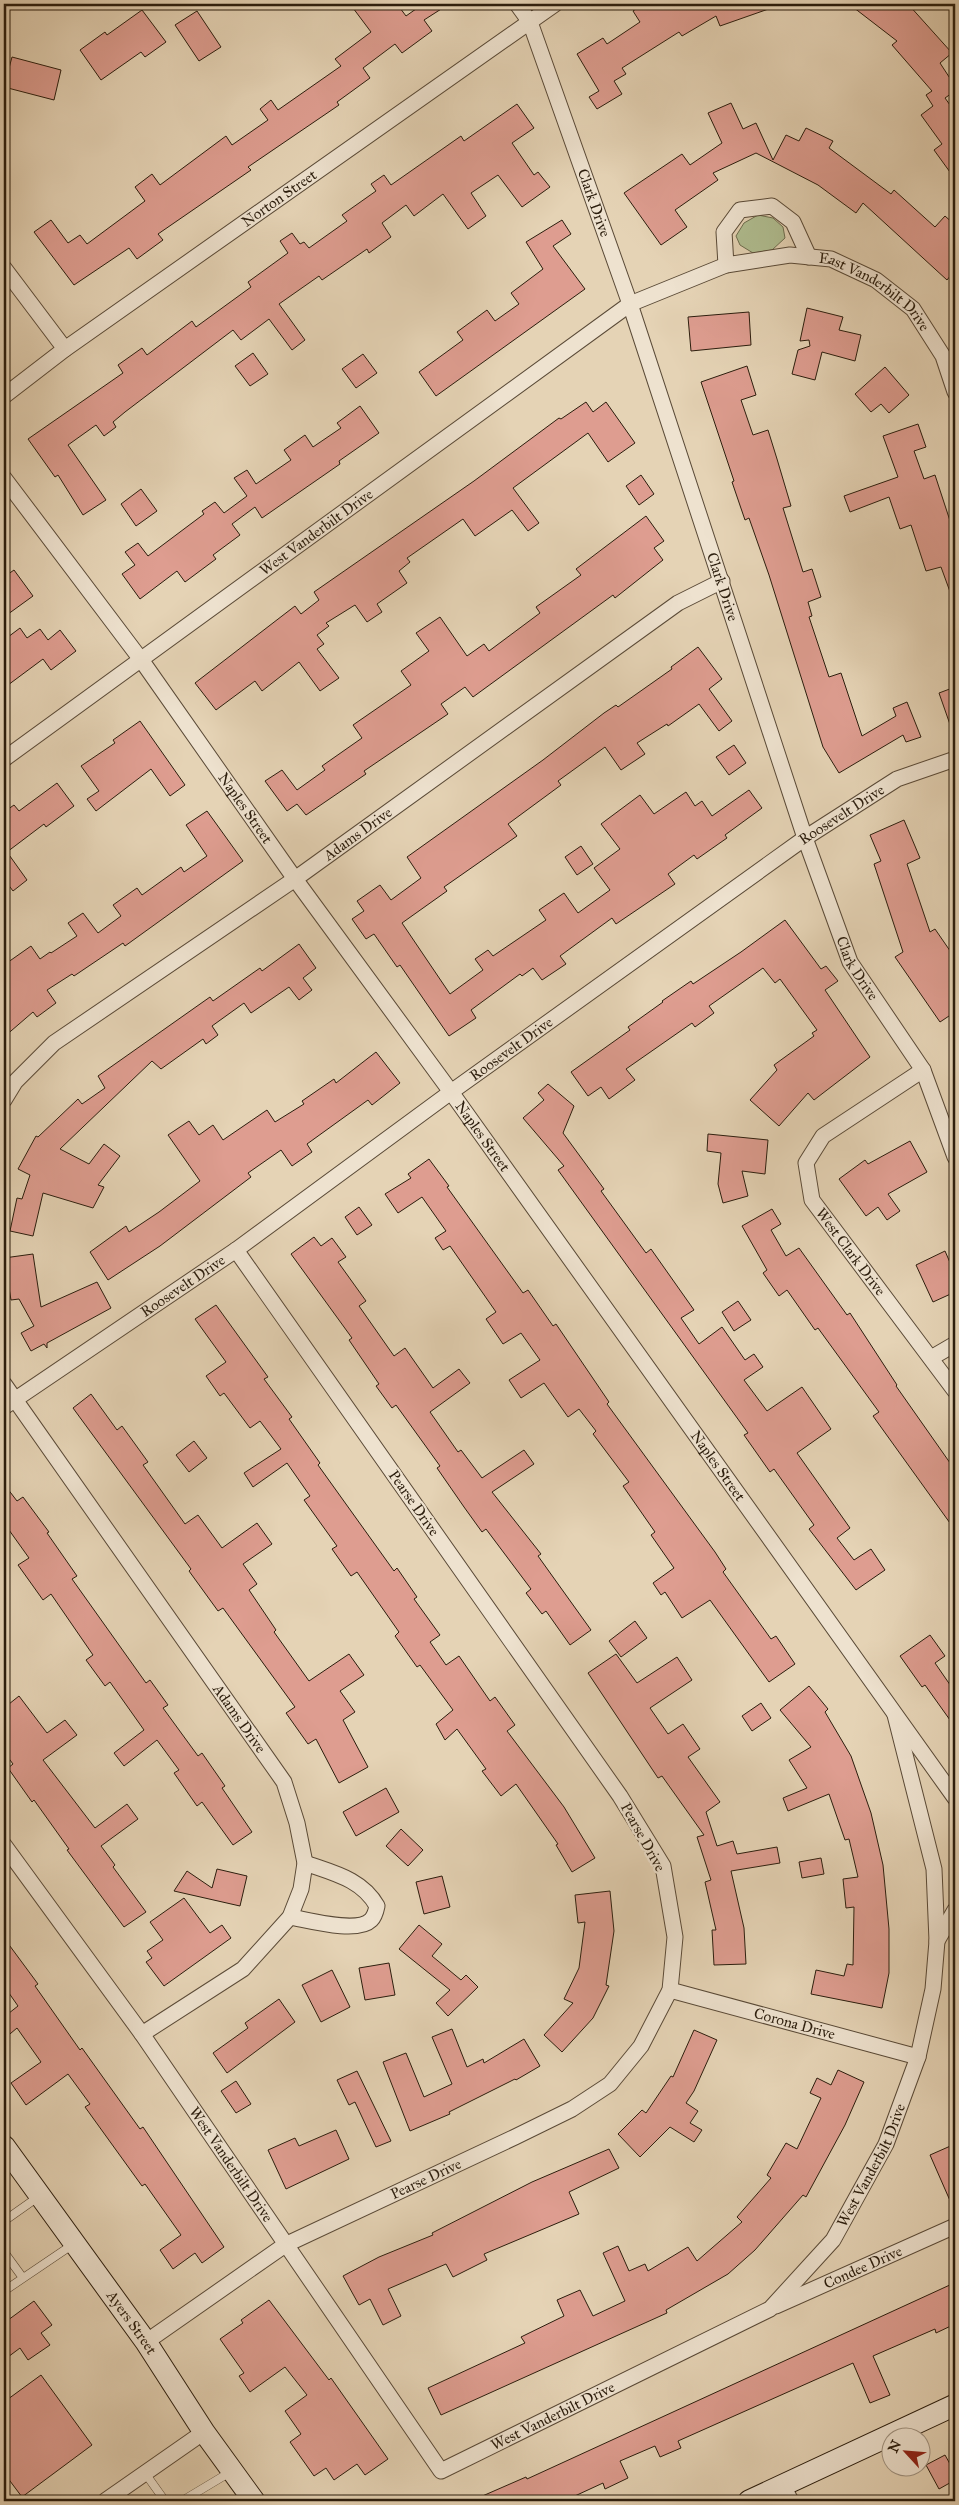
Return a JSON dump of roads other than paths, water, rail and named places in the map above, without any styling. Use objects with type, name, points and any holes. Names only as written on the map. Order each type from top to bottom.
[{"type":"main road","name":"Ayers Street","points":[[4,2149],[146,2342],[204,2432],[254,2501]]},
{"type":"main road","points":[[749,2501],[787,2493],[955,2405]]},
{"type":"street","name":"Clark Drive","points":[[517,4],[530,22],[630,304],[806,838],[850,962],[923,1070],[955,1158]]},
{"type":"street","name":"Norton Street","points":[[4,396],[65,349],[555,4]]},
{"type":"street","name":"East Vanderbilt Drive","points":[[726,265],[724,232],[740,210],[772,206],[793,222],[809,257]]},
{"type":"street","name":"East Vanderbilt Drive","points":[[630,304],[726,265],[790,255],[832,259],[876,280],[913,309],[943,356],[955,392]]},
{"type":"street","points":[[4,268],[65,349]]},
{"type":"street","name":"West Vanderbilt Drive","points":[[4,759],[142,661],[630,304]]},
{"type":"street","name":"Naples Street","points":[[4,478],[142,661],[295,879],[451,1092],[955,1798]]},
{"type":"street","name":"Adams Drive","points":[[4,1100],[15,1082],[54,1043],[295,879],[678,603],[722,582]]},
{"type":"street","name":"Roosevelt Drive","points":[[9,1403],[236,1250],[451,1092],[806,838],[897,779],[955,759]]},
{"type":"street","name":"West Clark Drive","points":[[923,1070],[823,1136],[806,1163],[812,1200],[955,1391]]},
{"type":"street","name":"Pearse Drive","points":[[146,2342],[285,2245],[515,2137],[587,2099],[610,2084],[641,2046],[670,1990],[675,1937],[663,1866],[620,1796],[236,1250]]},
{"type":"street","points":[[932,1358],[955,1344]]},
{"type":"street","name":"Adams Drive","points":[[4,1384],[9,1403],[284,1782],[297,1823],[305,1863],[301,1889],[290,1917],[244,1969],[142,2034]]},
{"type":"street","name":"West Vanderbilt Drive","points":[[4,1845],[142,2034],[441,2471],[770,2309],[833,2240],[886,2144],[918,2057],[933,1989],[937,1941],[934,1868],[895,1715]]},
{"type":"street","points":[[290,1917],[346,1926],[363,1925],[372,1920],[377,1906],[370,1894],[355,1882],[305,1863]]},
{"type":"street","points":[[937,1941],[955,1910]]},
{"type":"street","name":"Corona Drive","points":[[670,1990],[918,2057]]},
{"type":"street","name":"Condee Drive","points":[[770,2309],[955,2226]]},
{"type":"street","points":[[105,2501],[204,2432]]},
{"type":"lane","points":[[4,2221],[40,2196]]},
{"type":"lane","points":[[4,2291],[74,2243]]},
{"type":"lane","points":[[4,2252],[23,2278]]},
{"type":"lane","points":[[182,2501],[232,2471]]},
{"type":"lane","points":[[145,2474],[165,2501]]}]
